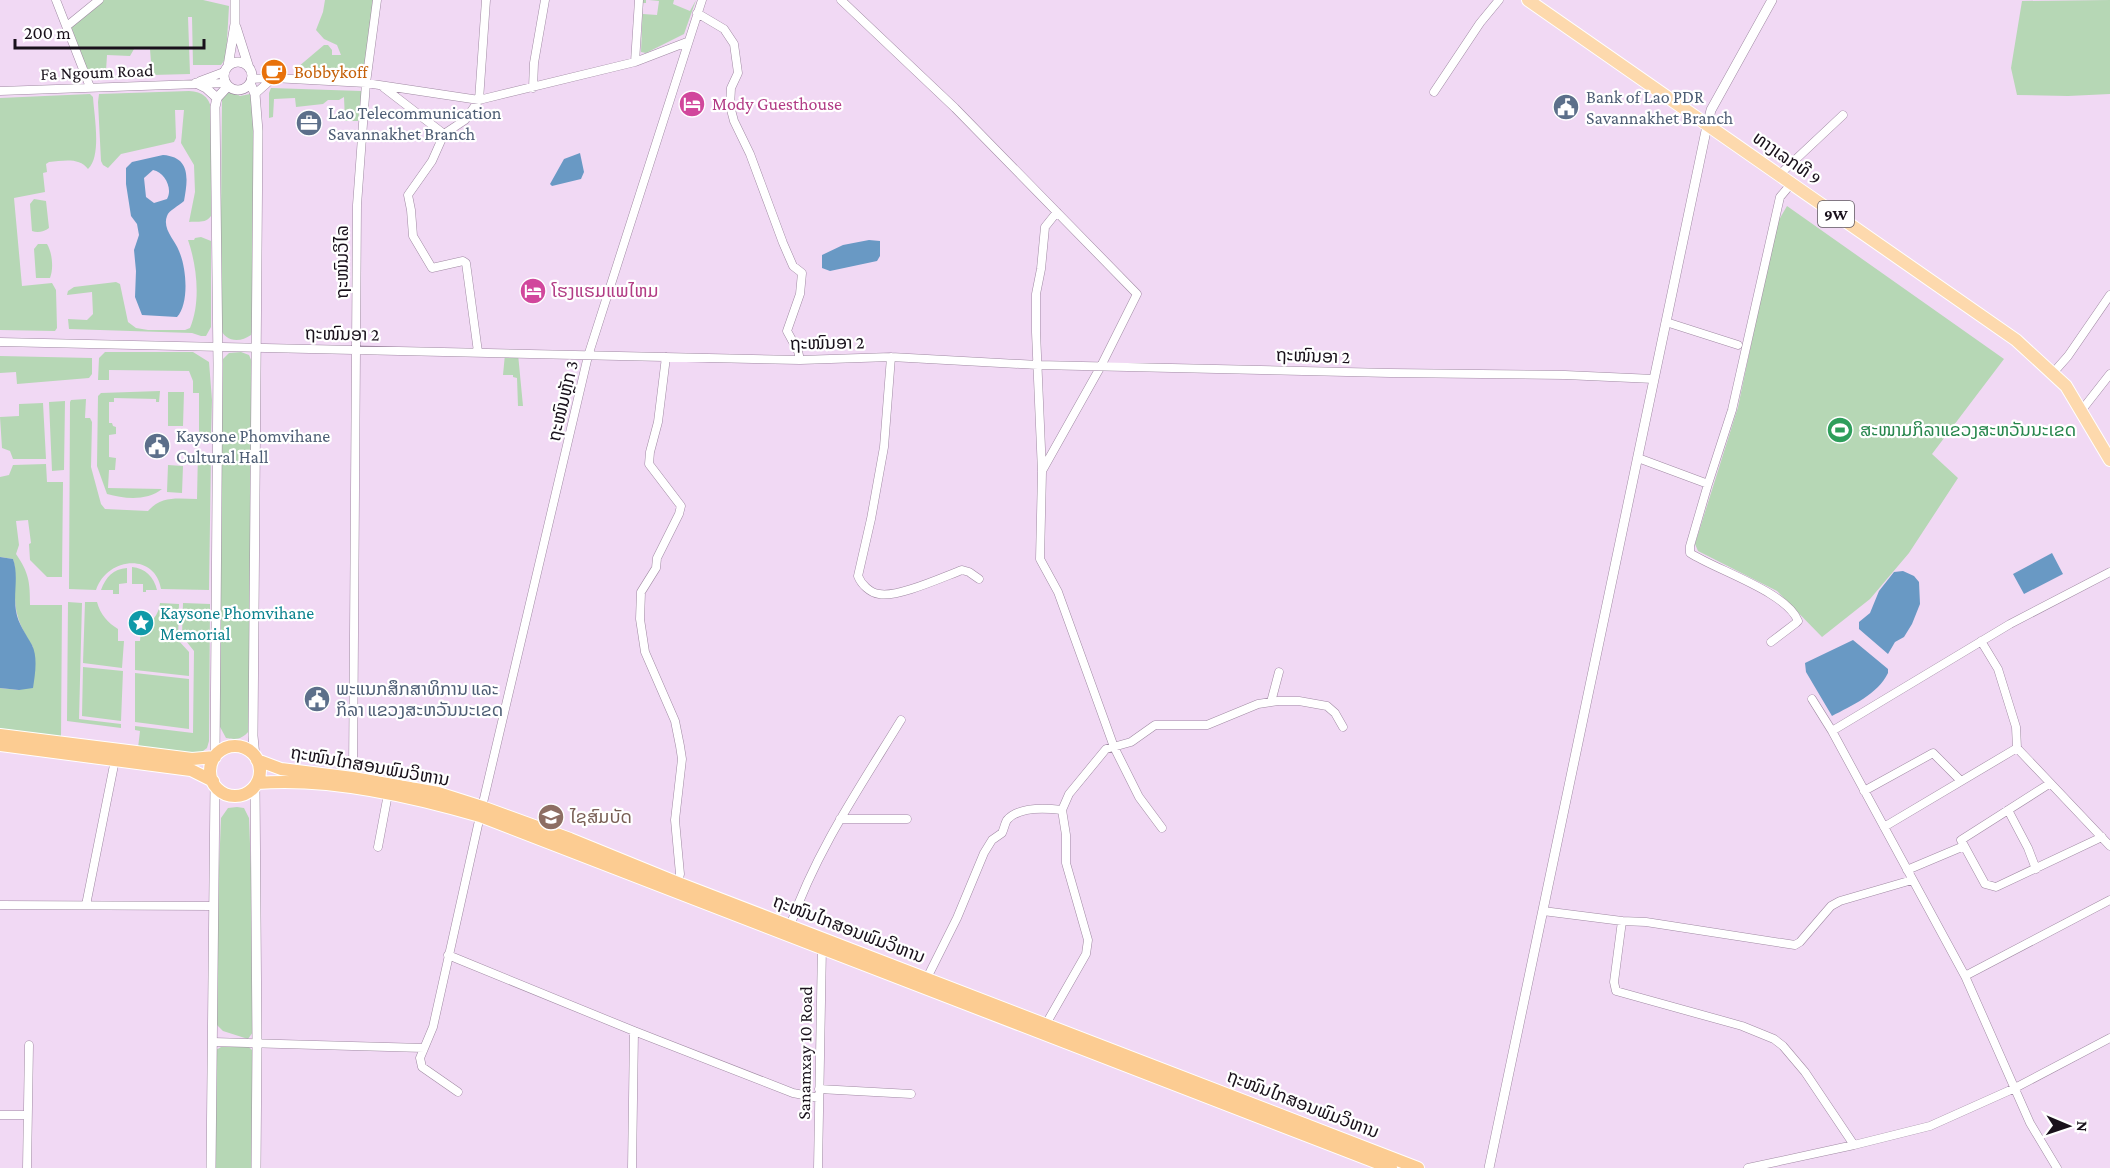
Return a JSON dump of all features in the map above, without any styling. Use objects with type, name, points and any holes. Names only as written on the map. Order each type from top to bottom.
[{"type":"highway","points":[[0,735],[191,770],[214,783],[226,794],[235,796],[244,794],[256,784],[260,769],[256,759],[249,750],[235,746],[225,748],[215,757],[210,768],[214,783]]},
{"type":"highway","points":[[0,745],[122,758],[215,757]]},
{"type":"highway","name":"ຖະໜົນໄກສອນພົມວິຫານ","points":[[256,759],[280,769],[353,778],[438,793],[481,812],[823,944],[1384,1167]]},
{"type":"highway","name":"ຖະໜົນໄກສອນພົມວິຫານ","points":[[256,784],[279,781],[352,788],[481,812]]},
{"type":"highway","name":"ຖະໜົນໄກສອນພົມວິຫານ","points":[[609,861],[678,883],[790,926],[823,944],[927,978],[1418,1168]]},
{"type":"main road","name":"ທາງເລກທີ 9","points":[[1528,0],[2016,340],[2066,386],[2110,460]]},
{"type":"street","points":[[56,0],[90,87]]},
{"type":"street","points":[[67,26],[99,0]]},
{"type":"street","points":[[215,757],[218,346],[215,107],[217,98],[227,85],[226,69],[235,24],[235,0]]},
{"type":"street","name":"ຖະໜົນວິໄລ","points":[[353,778],[357,205],[366,83],[377,0]]},
{"type":"street","points":[[478,352],[466,263],[464,261],[432,268],[421,252],[412,232],[408,195],[432,161],[444,134],[465,120],[479,100],[486,0]]},
{"type":"street","points":[[533,88],[534,63],[545,0]]},
{"type":"street","points":[[635,62],[639,0]]},
{"type":"street","name":"ຖະໜົນຫຼັກ 3","points":[[424,1048],[433,1026],[588,356],[702,0]]},
{"type":"street","points":[[841,0],[903,57],[1137,294],[1101,366],[1042,472]]},
{"type":"street","points":[[1434,92],[1480,23],[1499,0]]},
{"type":"street","points":[[1489,1168],[1707,126],[1711,110],[1772,0]]},
{"type":"street","points":[[698,13],[724,29],[734,44],[738,73],[731,88],[730,106],[734,121],[750,154],[793,266],[802,273],[800,294],[787,332],[798,351],[800,360]]},
{"type":"street","points":[[235,24],[255,94],[258,131],[255,348],[254,736],[256,759]]},
{"type":"street","points":[[226,69],[239,62],[250,76],[366,83],[479,100],[635,62],[687,42]]},
{"type":"street","name":"Fa Ngoum Road","points":[[196,83],[226,69]]},
{"type":"street","points":[[227,85],[240,90],[250,76]]},
{"type":"street","points":[[255,94],[273,78]]},
{"type":"street","points":[[196,83],[217,98]]},
{"type":"street","name":"Fa Ngoum Road","points":[[0,91],[196,83],[227,85]]},
{"type":"street","points":[[381,86],[444,134]]},
{"type":"street","points":[[1779,175],[1843,115]]},
{"type":"street","points":[[1771,642],[1798,621],[1794,613],[1774,595],[1690,553],[1690,546],[1732,410],[1780,197],[1791,184]]},
{"type":"street","points":[[1057,212],[1045,227],[1036,294],[1042,472],[1040,559],[1058,592],[1114,747],[1139,797],[1162,828]]},
{"type":"street","points":[[2053,373],[2068,356],[2110,295]]},
{"type":"street","points":[[1666,322],[1738,345]]},
{"type":"street","name":"ຖະໜົນອາ 2","points":[[0,342],[800,360],[891,357],[1038,365],[1565,375],[1654,379]]},
{"type":"street","points":[[666,357],[658,422],[649,464],[681,506],[657,558],[658,564],[641,592],[640,619],[645,652],[675,721],[682,759],[675,820],[680,874],[678,883]]},
{"type":"street","points":[[891,357],[884,447],[858,576],[861,584],[876,594],[882,595],[898,593],[962,570],[979,579]]},
{"type":"street","points":[[2081,411],[2110,374]]},
{"type":"street","points":[[1638,459],[1708,484]]},
{"type":"street","points":[[1832,731],[1981,640],[2110,572]]},
{"type":"street","points":[[1981,640],[1998,669],[2016,727],[2017,748],[2110,846]]},
{"type":"street","points":[[1271,702],[1279,672]]},
{"type":"street","points":[[1812,699],[1832,731],[1965,976],[2030,1123],[2057,1168]]},
{"type":"street","points":[[1046,1024],[1086,954],[1088,940],[1066,863],[1062,810],[1069,794],[1106,749],[1131,742],[1155,725],[1207,725],[1258,704],[1271,702],[1299,701],[1328,706],[1343,727]]},
{"type":"street","points":[[790,926],[811,872],[840,819],[901,720]]},
{"type":"street","points":[[1884,827],[2017,748]]},
{"type":"street","points":[[1864,791],[1933,753],[1961,781]]},
{"type":"street","points":[[86,905],[122,758]]},
{"type":"street","points":[[211,1168],[214,783]]},
{"type":"street","points":[[256,784],[256,1168]]},
{"type":"street","points":[[2049,784],[1961,840],[1985,884],[1996,887],[2102,837]]},
{"type":"street","points":[[378,848],[388,794]]},
{"type":"street","points":[[927,978],[957,918],[984,853],[992,840],[1002,833],[1006,821],[1016,814],[1036,807],[1062,810]]},
{"type":"street","points":[[2008,810],[2036,869]]},
{"type":"street","points":[[840,819],[907,819]]},
{"type":"street","points":[[1907,870],[1964,846]]},
{"type":"street","points":[[1543,910],[1646,922],[1795,945],[1831,906],[1840,901],[1912,880]]},
{"type":"street","points":[[1965,976],[2110,900]]},
{"type":"street","points":[[0,904],[213,906]]},
{"type":"street","points":[[1622,921],[1614,982],[1616,991],[1742,1026],[1774,1039],[1805,1072],[1854,1145]]},
{"type":"street","name":"Sanamxay 10 Road","points":[[818,1168],[823,944]]},
{"type":"street","points":[[448,954],[634,1031],[793,1093],[911,1094]]},
{"type":"street","points":[[633,1168],[634,1031]]},
{"type":"street","points":[[1749,1168],[1930,1126],[2015,1088],[2110,1038]]},
{"type":"street","points":[[213,1042],[424,1048],[420,1058],[422,1067],[458,1092]]},
{"type":"street","points":[[27,1168],[28,1045]]},
{"type":"street","points":[[0,1115],[27,1115]]},
{"type":"green space","points":[[104,0],[203,0],[229,6],[226,58],[221,65],[193,65],[192,17],[188,17],[190,74],[152,75],[150,49],[134,49],[130,56],[107,55],[106,71],[88,72],[71,27]]},
{"type":"green space","points":[[325,0],[373,0],[364,75],[298,67],[324,45],[328,45],[332,50],[332,55],[341,55],[337,45],[324,39],[316,30]]},
{"type":"green space","points":[[643,0],[646,0],[646,3],[643,3],[643,14],[657,15],[659,1],[649,0],[674,0],[673,4],[690,11],[696,0],[684,34],[646,53],[641,52]]},
{"type":"green space","points":[[2110,0],[2110,94],[2017,95],[2011,68],[2022,1]]},
{"type":"green space","points":[[271,88],[361,91],[358,121],[345,121],[344,97],[339,100],[328,100],[323,104],[296,107],[295,98],[274,99],[273,117],[269,118]]},
{"type":"green space","points":[[189,91],[205,96],[212,111],[211,216],[201,222],[189,222],[195,192],[194,165],[181,143],[184,110],[175,110],[176,138],[174,142],[121,154],[108,168],[101,161],[99,94]]},
{"type":"green space","points":[[233,92],[240,96],[250,94],[253,102],[253,329],[247,338],[237,340],[225,336],[220,327],[222,99],[226,93]]},
{"type":"green space","points":[[90,94],[93,97],[96,145],[95,155],[88,169],[75,161],[49,162],[46,164],[47,172],[43,173],[45,192],[14,198],[22,286],[52,283],[56,290],[57,328],[55,331],[0,330],[0,98]]},
{"type":"green space","points":[[34,199],[46,201],[49,228],[43,231],[32,231],[30,204]]},
{"type":"green space","name":"ສະໜາມກິລາແຂວງສະຫວັນນະເຂດ","points":[[1787,206],[2004,359],[1932,454],[1958,478],[1909,553],[1870,599],[1822,637],[1777,591],[1698,551],[1695,544],[1738,407],[1776,225]]},
{"type":"green space","points":[[201,237],[211,241],[211,327],[206,336],[192,333],[69,329],[68,319],[87,320],[93,314],[92,292],[67,295],[68,291],[74,287],[116,282],[120,284],[128,322],[136,328],[185,330],[190,328],[197,296],[194,261],[188,240]]},
{"type":"green space","points":[[38,244],[47,244],[50,251],[52,265],[50,278],[36,278],[34,249]]},
{"type":"green space","points":[[105,352],[193,352],[209,362],[212,400],[211,436],[199,436],[199,393],[193,393],[193,381],[189,371],[109,370],[109,380],[98,380],[99,358]]},
{"type":"green space","points":[[241,352],[249,355],[252,362],[249,731],[242,737],[233,739],[226,738],[219,725],[221,361],[229,353]]},
{"type":"green space","points":[[505,354],[518,354],[523,406],[518,406],[517,378],[513,375],[503,375]]},
{"type":"green space","points":[[0,356],[92,358],[92,374],[89,378],[17,384],[16,372],[0,373]]},
{"type":"green space","points":[[160,391],[159,402],[156,402],[156,399],[114,398],[114,402],[109,402],[109,423],[116,427],[116,434],[109,435],[109,457],[116,458],[115,470],[109,470],[108,488],[162,489],[150,496],[136,498],[107,494],[97,466],[98,396],[101,393]]},
{"type":"green space","points":[[168,392],[184,392],[183,426],[168,426]]},
{"type":"green space","points":[[86,399],[85,418],[90,418],[92,422],[91,467],[101,504],[105,509],[148,511],[165,500],[197,499],[198,450],[201,455],[211,455],[209,590],[161,589],[157,577],[150,569],[141,564],[130,563],[120,565],[110,571],[96,590],[69,589],[70,402]]},
{"type":"green space","points":[[65,401],[64,470],[52,471],[49,402]]},
{"type":"green space","points":[[43,403],[46,459],[13,459],[10,451],[2,448],[0,417],[19,416],[19,404]]},
{"type":"green space","points":[[46,464],[47,482],[63,482],[62,577],[47,577],[30,560],[29,544],[31,543],[28,520],[16,521],[19,545],[16,554],[28,578],[30,605],[62,605],[61,739],[0,731],[0,688],[19,690],[33,647],[16,611],[13,559],[0,557],[0,477],[9,475],[13,465]]},
{"type":"green space","points":[[168,465],[183,466],[182,493],[167,492]]},
{"type":"green space","points":[[132,567],[148,574],[157,590],[143,592],[143,584],[132,584]]},
{"type":"green space","points":[[127,568],[127,583],[119,584],[119,594],[113,594],[113,590],[101,590],[111,574]]},
{"type":"green space","points":[[68,602],[82,603],[79,719],[121,724],[121,728],[67,721]]},
{"type":"green space","points":[[85,602],[97,602],[105,618],[118,629],[118,641],[124,641],[122,668],[83,663]]},
{"type":"green space","points":[[160,603],[179,604],[178,640],[189,652],[189,676],[135,670],[135,641],[140,641],[141,629],[154,618]]},
{"type":"green space","points":[[183,603],[210,604],[209,741],[207,748],[199,754],[138,748],[140,731],[135,730],[135,726],[193,733],[194,651],[182,636]]},
{"type":"green space","points":[[83,667],[123,671],[121,721],[82,716]]},
{"type":"green space","points":[[135,673],[189,679],[189,729],[135,722]]},
{"type":"green space","points":[[228,808],[244,808],[249,818],[253,921],[253,1032],[248,1039],[223,1031],[217,1025],[217,921],[221,818]]},
{"type":"green space","points":[[248,1046],[253,1051],[252,1168],[215,1168],[216,1050],[221,1047]]},
{"type":"water","points":[[580,153],[584,172],[581,179],[552,186],[550,184],[564,159]]},
{"type":"water","points":[[163,155],[179,160],[186,170],[184,201],[170,212],[166,221],[182,258],[185,276],[184,304],[177,317],[142,315],[135,297],[134,250],[139,235],[137,224],[131,216],[126,184],[126,168],[132,162]],"holes":[[[153,170],[167,181],[169,195],[167,199],[154,203],[146,197],[144,178]]]},
{"type":"water","points":[[869,240],[880,241],[880,256],[877,261],[830,271],[822,268],[822,255],[843,245]]},
{"type":"water","points":[[2052,553],[2063,574],[2024,594],[2013,574]]},
{"type":"water","points":[[0,557],[13,559],[15,565],[17,616],[35,655],[33,688],[19,690],[0,688]]},
{"type":"water","points":[[1903,571],[1914,576],[1919,582],[1920,604],[1904,637],[1895,642],[1888,654],[1859,629],[1859,622],[1870,613],[1879,591],[1894,572]]},
{"type":"water","points":[[1853,640],[1888,669],[1888,673],[1871,693],[1832,716],[1806,672],[1805,663]]},
{"type":"place","name":"Bobbykoff","points":[[274,72]]},
{"type":"place","name":"Mody Guesthouse","points":[[692,104]]},
{"type":"place","name":"Bank of Lao PDR Savannakhet Branch","points":[[1566,107]]},
{"type":"place","name":"Lao Telecommunication Savannakhet Branch","points":[[309,123]]},
{"type":"place","name":"ໂຮງແຮມແພໄຫມ","points":[[533,291]]},
{"type":"place","name":"ສະໜາມກິລາແຂວງສະຫວັນນະເຂດ","points":[[1840,430]]},
{"type":"place","name":"Kaysone Phomvihane Cultural Hall","points":[[157,446]]},
{"type":"place","name":"Kaysone Phomvihane Memorial","points":[[141,623]]},
{"type":"place","name":"ພະແນກສຶກສາທິການ ແລະ ກິລາ ແຂວງສະຫວັນນະເຂດ","points":[[317,699]]},
{"type":"place","name":"ໄຊສົມບັດ","points":[[551,817]]}]
